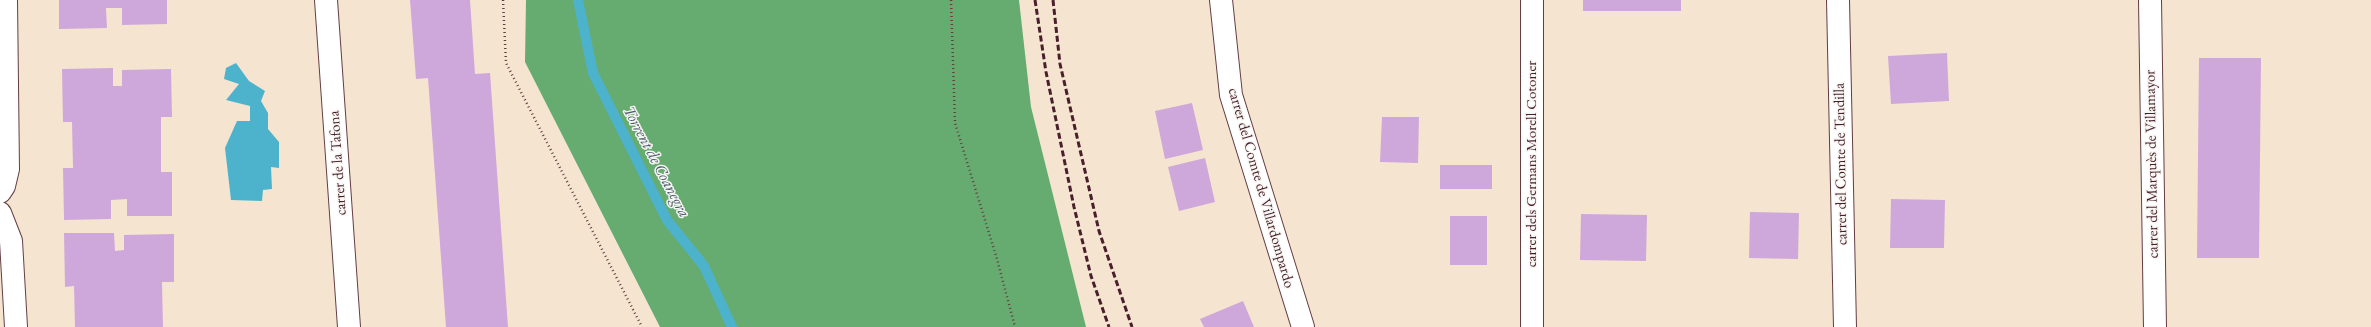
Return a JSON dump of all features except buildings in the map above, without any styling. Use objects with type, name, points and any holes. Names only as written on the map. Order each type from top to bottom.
[{"type":"street","points":[[0,192],[4,186],[8,169],[6,0]]},
{"type":"street","name":"carrer de la Tafona","points":[[326,0],[348,327]]},
{"type":"street","name":"carrer del Comte de Villardompardo","points":[[1221,0],[1231,95],[1303,327]]},
{"type":"street","name":"carrer dels Germans Morell Cotoner","points":[[1532,0],[1532,327]]},
{"type":"street","name":"carrer del Comte de Tendilla","points":[[1838,0],[1845,327]]},
{"type":"street","name":"carrer del Marquès de Villamayor","points":[[2150,0],[2155,327]]},
{"type":"street","points":[[0,213],[10,241],[16,327]]},
{"type":"path","points":[[503,0],[506,63],[642,327]]},
{"type":"path","points":[[951,0],[955,123],[997,259],[1015,327]]},
{"type":"green space","points":[[526,0],[1019,0],[1031,107],[1086,327],[660,327],[525,62]]},
{"type":"water","points":[[236,63],[249,81],[265,91],[261,101],[268,113],[268,129],[279,142],[279,168],[271,167],[272,189],[263,190],[262,201],[231,200],[225,148],[237,121],[250,121],[250,106],[226,100],[239,84],[224,79],[226,68]]},
{"type":"waterway","name":"Torrent de Coanegra","points":[[578,0],[593,73],[667,220],[704,266],[732,327]]},
{"type":"railway","points":[[1035,0],[1046,72],[1074,207],[1091,276],[1109,327]]},
{"type":"railway","points":[[1053,0],[1060,64],[1099,231],[1132,327]]}]
